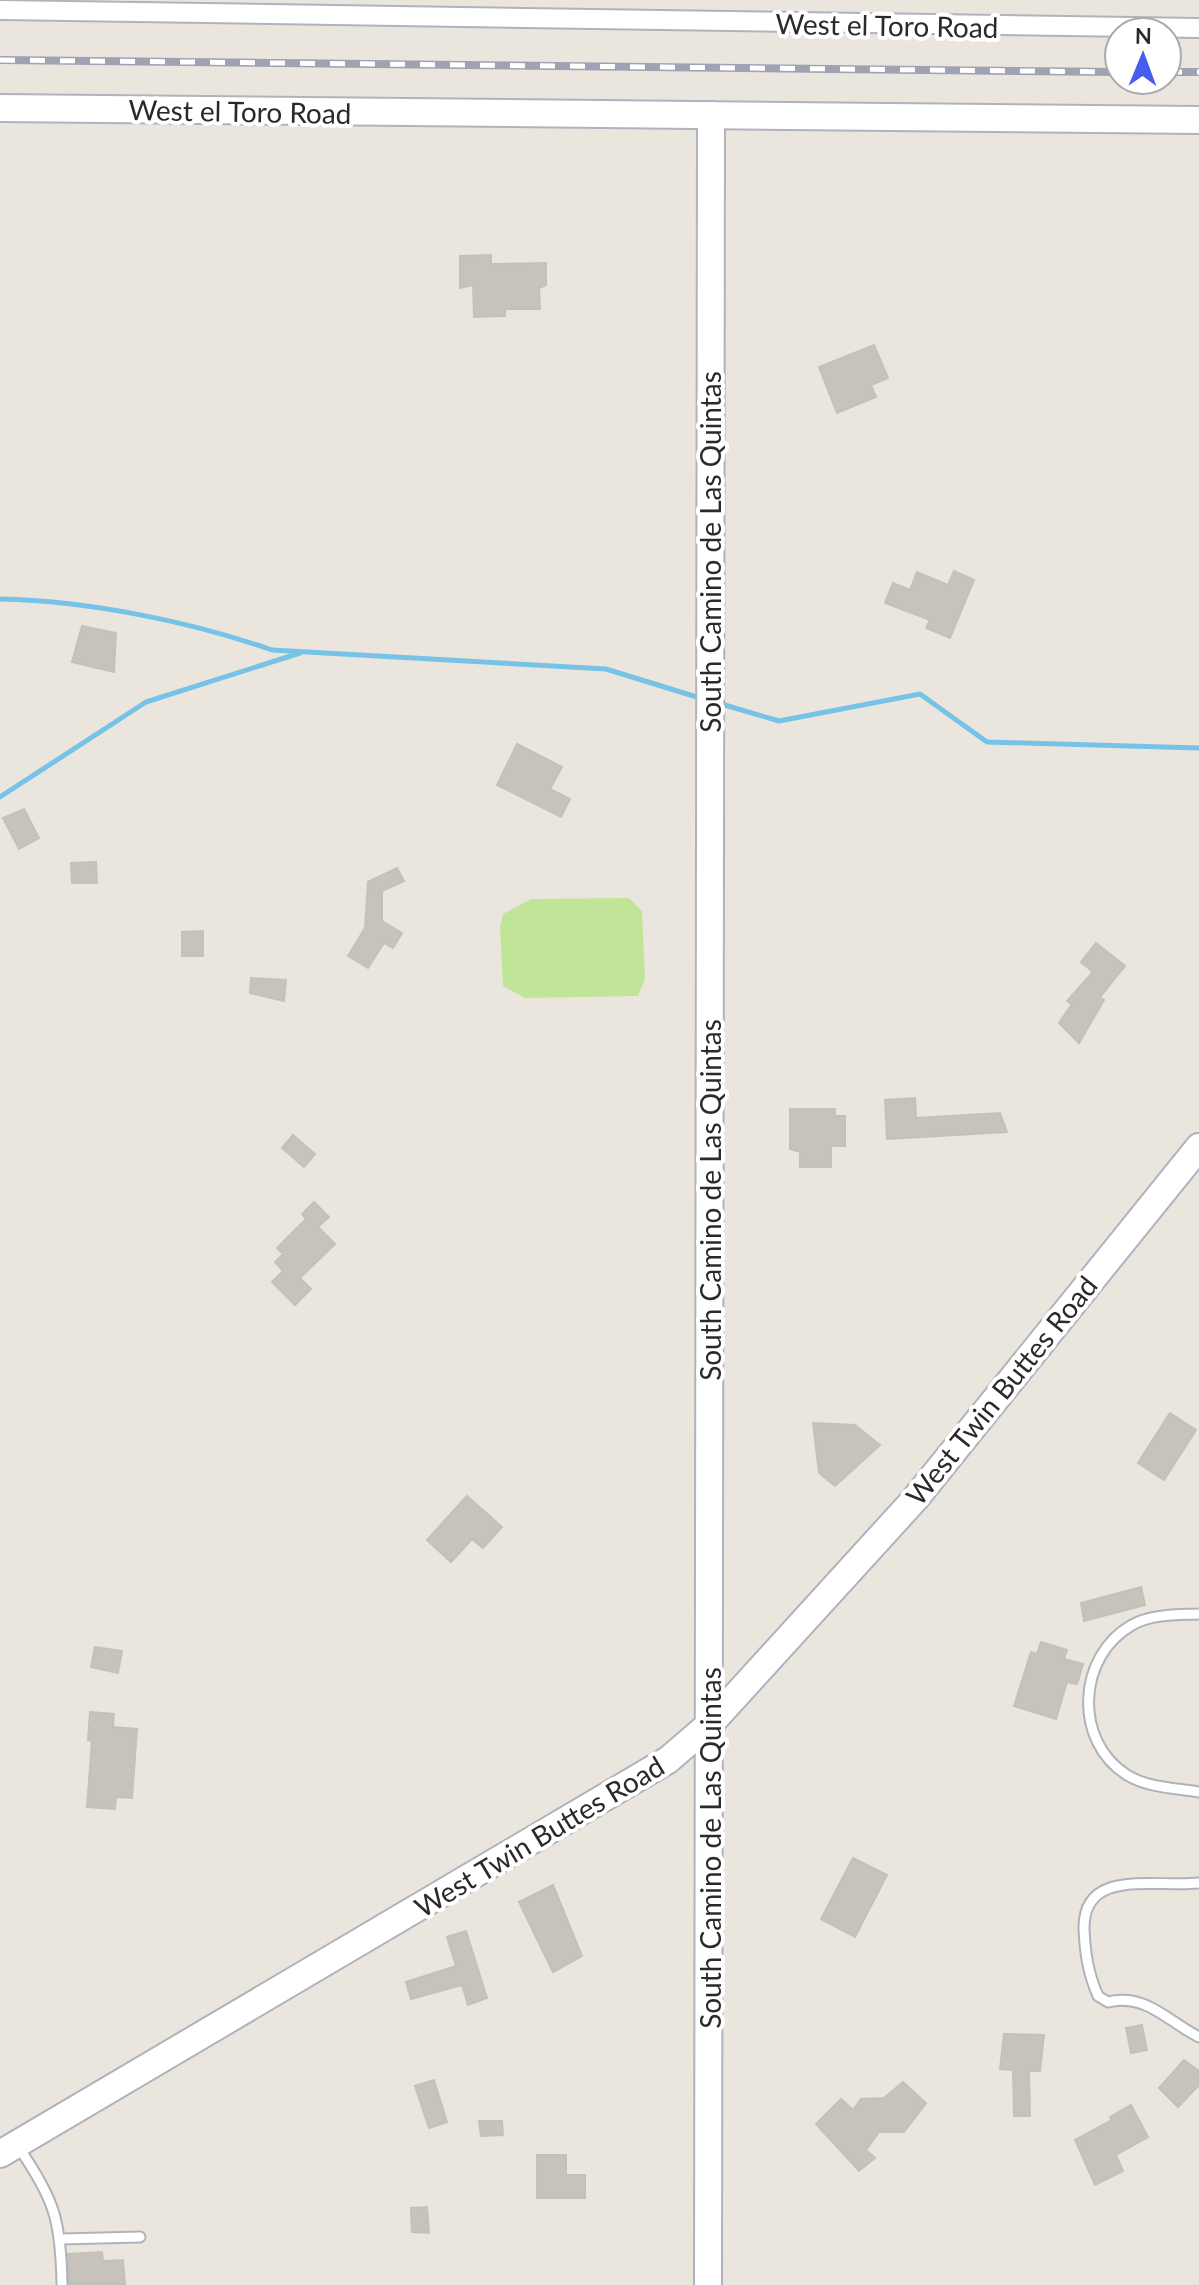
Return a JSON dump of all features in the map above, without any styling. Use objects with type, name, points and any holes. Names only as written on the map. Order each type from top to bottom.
[{"type":"street","name":"West el Toro Road","points":[[0,10],[1199,28]]},
{"type":"street","name":"West el Toro Road","points":[[0,108],[1199,120]]},
{"type":"street","name":"South Camino de Las Quintas","points":[[708,2285],[711,115]]},
{"type":"street","name":"West Twin Buttes Road","points":[[9,2149],[654,1768],[711,1723],[915,1499],[1199,1147]]},
{"type":"lane","points":[[1199,1614],[1161,1616],[1133,1624],[1101,1658],[1090,1686],[1087,1708],[1089,1729],[1102,1751],[1129,1776],[1153,1785],[1199,1792]]},
{"type":"lane","points":[[1199,1883],[1115,1886],[1096,1891],[1087,1904],[1084,1917],[1085,1960],[1098,1996],[1108,2002],[1126,1998],[1143,2001],[1199,2037]]},
{"type":"lane","points":[[9,2149],[53,2203],[61,2239],[62,2285]]},
{"type":"lane","points":[[61,2239],[140,2237]]},
{"type":"green space","points":[[629,898],[642,911],[645,979],[638,996],[525,998],[503,986],[500,928],[503,914],[531,899]]},
{"type":"building","points":[[491,255],[491,264],[546,263],[546,285],[539,288],[540,309],[505,309],[505,316],[474,317],[473,285],[460,288],[460,256]]},
{"type":"building","points":[[874,345],[888,378],[871,385],[876,397],[837,413],[819,367]]},
{"type":"building","points":[[954,571],[974,580],[950,638],[926,628],[930,620],[885,603],[893,583],[910,590],[917,572],[948,585]]},
{"type":"building","points":[[82,626],[116,633],[114,672],[72,662]]},
{"type":"building","points":[[517,744],[562,767],[550,789],[570,799],[561,817],[497,785]]},
{"type":"building","points":[[24,809],[39,838],[19,849],[3,818]]},
{"type":"building","points":[[96,862],[97,883],[72,883],[71,863]]},
{"type":"building","points":[[397,868],[404,881],[382,891],[382,921],[402,933],[393,948],[384,943],[368,968],[348,956],[365,928],[368,882]]},
{"type":"building","points":[[203,931],[203,956],[182,956],[182,932]]},
{"type":"building","points":[[1096,943],[1125,966],[1100,997],[1104,1000],[1079,1043],[1059,1023],[1072,1004],[1067,1001],[1093,972],[1081,962]]},
{"type":"building","points":[[251,978],[286,980],[284,1001],[250,993]]},
{"type":"building","points":[[915,1098],[916,1118],[1000,1113],[1007,1132],[887,1139],[885,1100]]},
{"type":"building","points":[[790,1109],[835,1109],[835,1116],[845,1116],[845,1146],[831,1146],[831,1167],[800,1167],[800,1152],[790,1149]]},
{"type":"building","points":[[293,1135],[315,1154],[304,1167],[282,1148]]},
{"type":"building","points":[[314,1202],[329,1217],[318,1227],[335,1244],[300,1278],[311,1289],[295,1305],[272,1282],[283,1271],[275,1262],[283,1254],[277,1248],[306,1219],[302,1214]]},
{"type":"building","points":[[1170,1413],[1196,1430],[1164,1480],[1138,1463]]},
{"type":"building","points":[[813,1423],[855,1425],[880,1445],[835,1486],[819,1473]]},
{"type":"building","points":[[467,1496],[502,1527],[483,1548],[472,1539],[451,1562],[427,1540]]},
{"type":"building","points":[[1141,1587],[1145,1605],[1084,1621],[1081,1603]]},
{"type":"building","points":[[1041,1642],[1067,1650],[1064,1659],[1083,1664],[1077,1684],[1067,1682],[1056,1719],[1014,1706],[1031,1652],[1037,1654]]},
{"type":"building","points":[[95,1647],[122,1651],[118,1673],[91,1667]]},
{"type":"building","points":[[90,1712],[114,1714],[113,1727],[137,1729],[132,1798],[116,1797],[115,1809],[87,1807],[92,1741],[88,1740]]},
{"type":"building","points":[[853,1858],[887,1875],[855,1937],[821,1919]]},
{"type":"building","points":[[553,1885],[582,1956],[553,1972],[519,1902]]},
{"type":"building","points":[[466,1931],[487,1998],[468,2005],[462,1985],[411,1999],[406,1982],[456,1966],[447,1937]]},
{"type":"building","points":[[1142,2025],[1147,2050],[1131,2053],[1126,2028]]},
{"type":"building","points":[[1004,2034],[1044,2035],[1040,2071],[1029,2071],[1030,2116],[1014,2116],[1013,2070],[1000,2069]]},
{"type":"building","points":[[1184,2060],[1199,2071],[1199,2085],[1178,2107],[1159,2088]]},
{"type":"building","points":[[434,2080],[447,2122],[429,2128],[415,2086]]},
{"type":"building","points":[[903,2082],[926,2103],[904,2132],[879,2132],[866,2150],[875,2158],[859,2171],[816,2124],[841,2099],[853,2110],[861,2099],[884,2098]]},
{"type":"building","points":[[1131,2105],[1148,2137],[1116,2155],[1123,2171],[1095,2185],[1075,2140],[1112,2120],[1110,2117]]},
{"type":"building","points":[[479,2121],[502,2121],[503,2135],[481,2136]]},
{"type":"building","points":[[537,2155],[566,2155],[566,2175],[585,2175],[585,2198],[537,2198]]},
{"type":"building","points":[[427,2207],[429,2233],[412,2232],[411,2208]]},
{"type":"building","points":[[102,2252],[103,2261],[123,2260],[125,2285],[69,2284],[68,2254]]},
{"type":"waterway","points":[[0,599],[138,614],[207,630],[272,650],[606,669],[700,698]]},
{"type":"waterway","points":[[0,797],[146,702],[300,653]]},
{"type":"waterway","points":[[718,703],[779,721],[920,694],[987,742],[1199,748]]},
{"type":"railway","points":[[0,60],[1103,72]]},
{"type":"railway","points":[[1183,72],[1199,72]]}]
